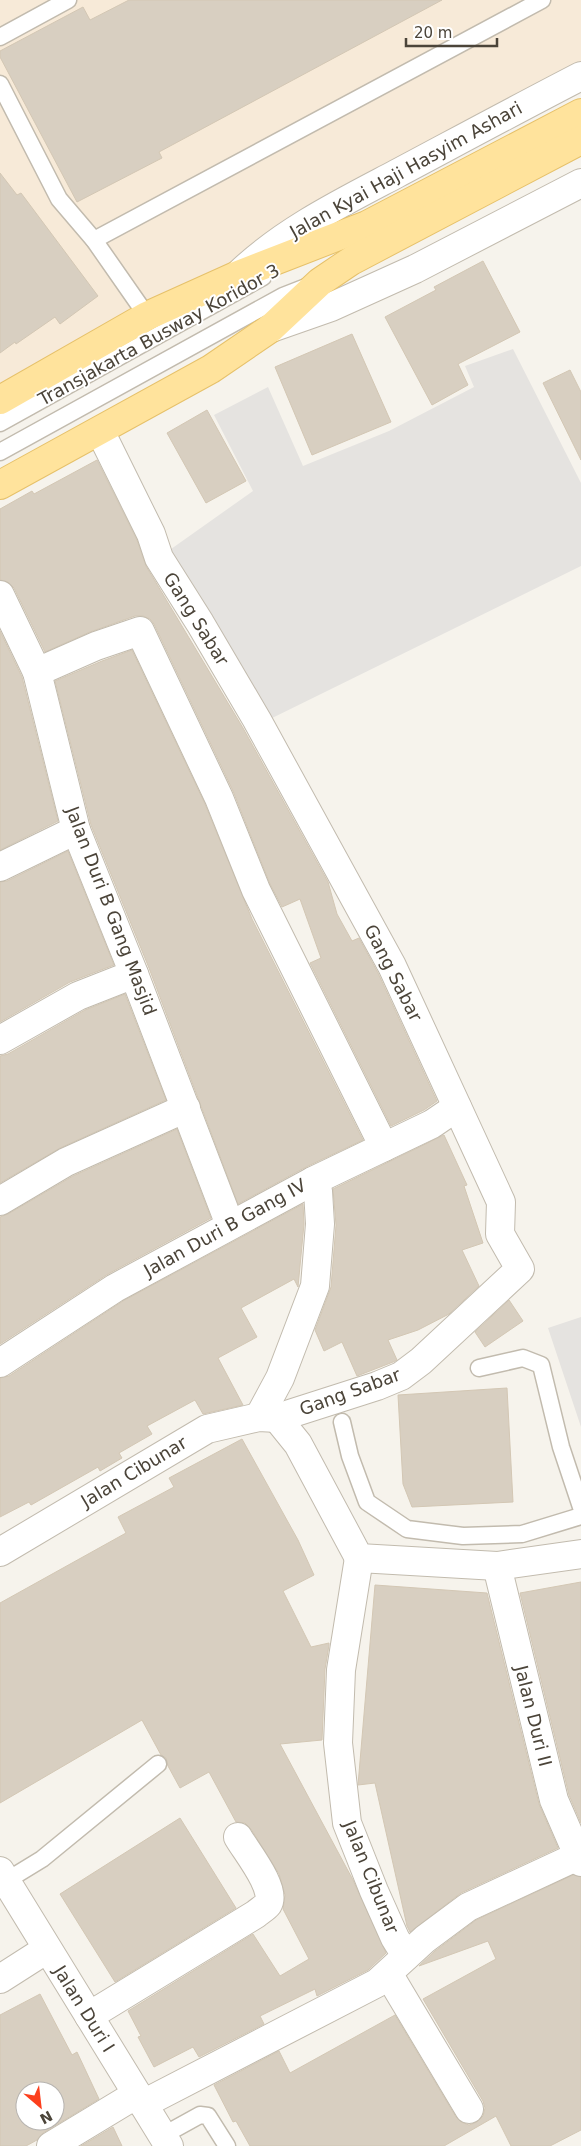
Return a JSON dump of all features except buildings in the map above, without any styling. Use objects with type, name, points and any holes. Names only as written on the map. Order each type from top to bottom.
[{"type":"main road","name":"Jalan Kyai Haji Hasyim Ashari","points":[[0,485],[210,369],[271,328],[374,234],[581,113]]},
{"type":"main road","name":"Jalan Kyai Haji Hasyim Ashari","points":[[0,400],[147,316],[238,275],[317,245],[374,234],[581,140]]},
{"type":"street","name":"Jalan Kyai Haji Hasyim Ashari","points":[[238,275],[260,254],[284,237],[355,196],[581,76]]},
{"type":"street","name":"Jalan Kyai Haji Hasyim Ashari","points":[[271,328],[331,307],[415,269],[581,183]]},
{"type":"street","name":"Gang Sabar","points":[[100,431],[151,534],[159,558],[257,720],[392,966],[501,1202],[500,1234],[520,1269],[421,1361],[401,1376],[377,1386],[268,1418]]},
{"type":"street","name":"Jalan Duri B Gang Masjid","points":[[0,595],[37,672],[76,830],[134,974],[230,1225]]},
{"type":"street","points":[[37,672],[96,646],[140,630],[219,798],[256,890],[384,1147]]},
{"type":"street","points":[[0,867],[76,830]]},
{"type":"street","points":[[0,1040],[78,996],[134,974]]},
{"type":"street","name":"Jalan Duri B Gang IV","points":[[0,1363],[115,1288],[313,1181],[432,1124],[457,1107]]},
{"type":"street","points":[[0,1201],[66,1162],[186,1108]]},
{"type":"street","points":[[313,1181],[318,1191],[320,1224],[315,1286],[280,1378],[268,1418],[298,1444],[359,1558],[497,1566],[581,1554]]},
{"type":"street","name":"Jalan Cibunar","points":[[0,1552],[207,1429],[268,1418]]},
{"type":"street","name":"Jalan Cibunar","points":[[359,1558],[341,1670],[338,1743],[346,1823],[381,1906],[397,1965]]},
{"type":"street","name":"Jalan Duri II","points":[[497,1566],[554,1800],[579,1859]]},
{"type":"street","points":[[89,2016],[256,1914],[268,1904],[270,1894],[266,1883],[238,1838]]},
{"type":"street","name":"Jalan Cibunar","points":[[51,2146],[140,2099],[315,2016],[377,1984],[425,1939],[468,1907],[579,1859]]},
{"type":"street","name":"Jalan Duri I","points":[[3,1876],[166,2141]]},
{"type":"street","points":[[0,1979],[47,1949]]},
{"type":"street","points":[[397,1965],[469,2109]]},
{"type":"lane","points":[[0,37],[68,0]]},
{"type":"lane","points":[[94,240],[542,0]]},
{"type":"lane","points":[[0,84],[59,199],[94,240],[147,316]]},
{"type":"lane","name":"Transjakarta Busway Koridor 3","points":[[0,423],[284,266],[317,245]]},
{"type":"lane","name":"Transjakarta Busway Koridor 3","points":[[0,452],[283,296],[320,282]]},
{"type":"lane","points":[[478,1368],[523,1358],[541,1365],[561,1447],[581,1507]]},
{"type":"lane","points":[[342,1422],[350,1456],[366,1502],[407,1529],[463,1536],[522,1534],[581,1516]]},
{"type":"lane","points":[[3,1876],[42,1859],[158,1764]]},
{"type":"lane","points":[[166,2141],[200,2115],[208,2116],[227,2146]]},
{"type":"shaded area","points":[[0,0],[581,0],[581,69],[0,391]]},
{"type":"shaded area","points":[[513,349],[581,483],[581,566],[262,723],[164,554],[253,491],[214,415],[268,387],[303,466],[389,431],[474,387],[465,366]]},
{"type":"shaded area","points":[[581,1317],[581,1427],[548,1328]]}]
